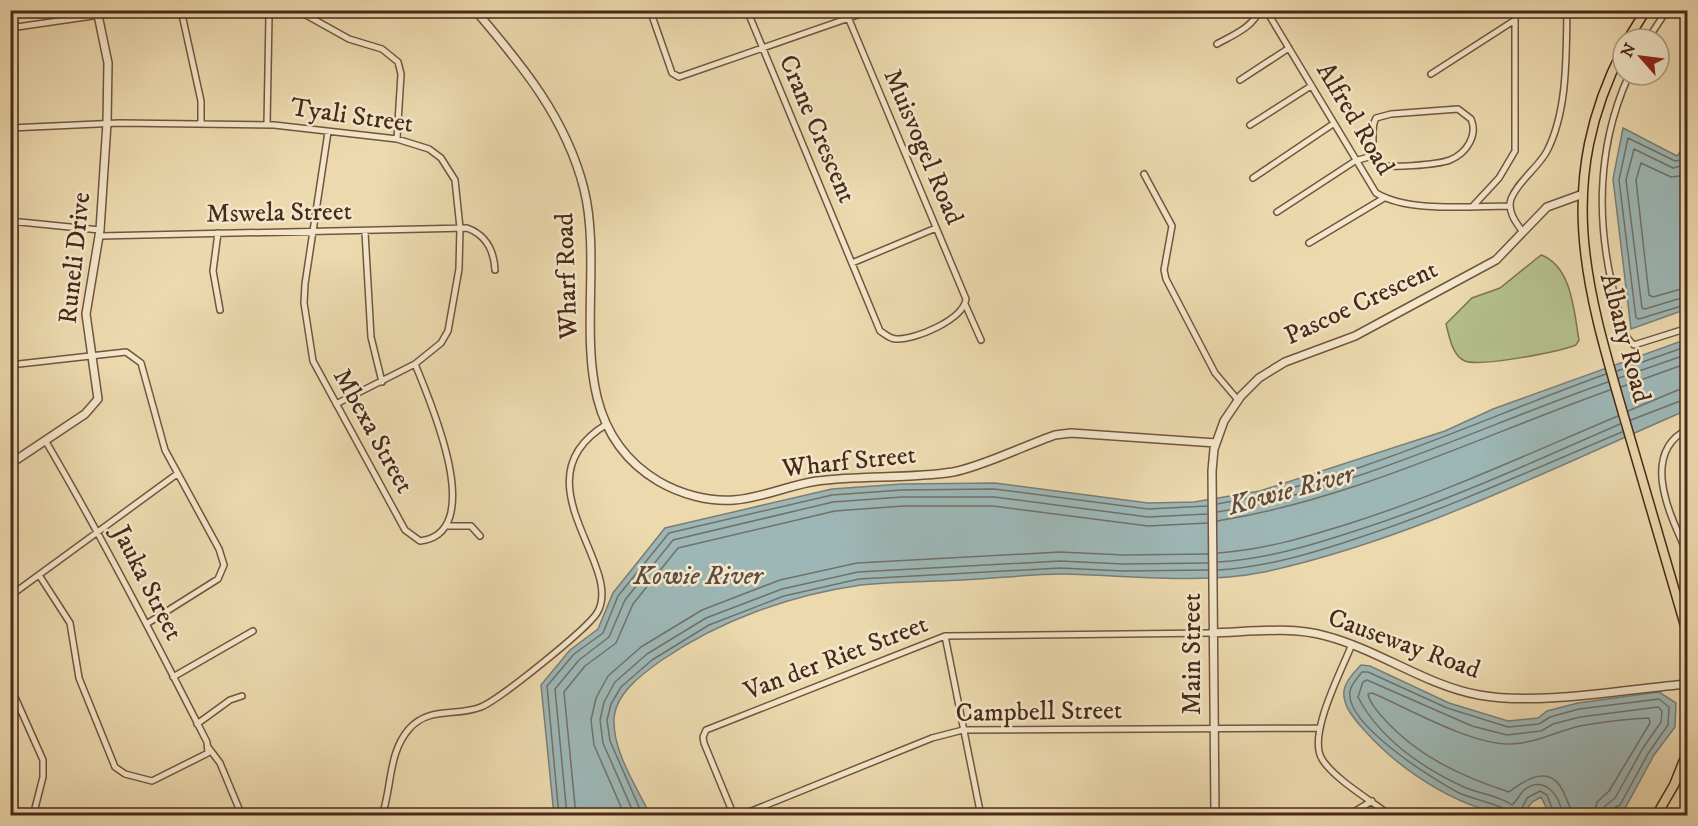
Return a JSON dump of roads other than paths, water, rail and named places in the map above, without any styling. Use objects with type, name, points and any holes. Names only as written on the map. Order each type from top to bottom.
[{"type":"main road","points":[[1635,27],[1646,10]]},
{"type":"main road","name":"Albany Road","points":[[1611,77],[1593,131],[1583,194],[1585,271],[1606,356],[1688,636]]},
{"type":"main road","points":[[1656,816],[1674,785],[1688,750]]},
{"type":"street","points":[[10,28],[134,10]]},
{"type":"street","points":[[180,10],[201,101],[201,124]]},
{"type":"street","points":[[252,10],[271,13],[267,124]]},
{"type":"street","points":[[297,10],[349,39],[382,49],[398,62],[401,74],[397,139]]},
{"type":"street","name":"Wharf Road","points":[[475,10],[518,60],[549,104],[569,147],[583,188],[591,238],[591,377],[595,396],[607,424],[621,448],[644,472],[681,492],[723,500]]},
{"type":"street","points":[[650,10],[672,73],[676,77],[763,50],[872,10]]},
{"type":"street","name":"Crane Crescent","points":[[747,10],[879,331],[891,338],[904,338],[945,324],[957,317],[965,301]]},
{"type":"street","name":"Muisvogel Road","points":[[845,10],[981,340]]},
{"type":"street","points":[[1217,44],[1248,26],[1259,10]]},
{"type":"street","name":"Alfred Road","points":[[1266,10],[1373,190],[1384,198],[1396,202],[1443,206],[1510,206]]},
{"type":"street","points":[[1329,10],[1395,14],[1468,12]]},
{"type":"street","points":[[1473,206],[1499,178],[1515,151],[1515,10]]},
{"type":"street","points":[[1523,232],[1512,216],[1510,206],[1513,196],[1547,150],[1558,117],[1563,92],[1567,10]]},
{"type":"street","points":[[1655,27],[1666,10]]},
{"type":"street","name":"Runeli Drive","points":[[10,464],[97,402],[99,395],[86,314],[100,233],[107,123],[108,63],[98,14]]},
{"type":"street","points":[[1431,74],[1515,20]]},
{"type":"street","points":[[1240,80],[1289,48]]},
{"type":"street","points":[[1250,125],[1311,86]]},
{"type":"street","points":[[1625,87],[1611,129],[1602,194],[1603,239],[1613,292],[1627,338],[1634,345],[1688,328]]},
{"type":"street","points":[[1458,109],[1467,114],[1474,124],[1474,134],[1470,143],[1449,161],[1384,167],[1372,156],[1373,123],[1379,116],[1458,109]]},
{"type":"street","name":"Tyali Street","points":[[10,128],[107,123],[267,124],[397,139],[429,149],[450,168],[456,186],[460,228],[459,269],[448,331],[441,343],[415,364],[336,404]]},
{"type":"street","points":[[1253,178],[1334,124]]},
{"type":"street","name":"Mbexa Street","points":[[328,132],[311,232],[304,292],[310,347],[316,369],[405,531],[414,539],[425,540],[446,526],[454,493],[440,429],[415,364]]},
{"type":"street","points":[[1277,212],[1355,161],[1372,156]]},
{"type":"street","points":[[1144,174],[1172,226],[1164,270],[1166,279],[1215,373],[1238,400]]},
{"type":"street","name":"Pascoe Crescent","points":[[1211,492],[1216,443],[1224,421],[1238,400],[1274,368],[1354,336],[1496,260],[1547,207],[1583,194]]},
{"type":"street","points":[[1309,243],[1384,198]]},
{"type":"street","points":[[13,221],[11,365],[126,352],[140,360],[159,436],[177,474],[219,549],[223,569],[218,579],[148,623]]},
{"type":"street","name":"Mswela Street","points":[[13,221],[100,233],[365,232],[460,228]]},
{"type":"street","points":[[460,228],[472,230],[486,241],[492,251],[495,270]]},
{"type":"street","points":[[852,263],[936,228]]},
{"type":"street","points":[[365,232],[371,337],[382,382]]},
{"type":"street","points":[[218,233],[213,271],[220,310]]},
{"type":"street","points":[[382,816],[396,753],[414,724],[427,716],[470,711],[493,702],[577,632],[598,611],[602,598],[600,584],[574,515],[570,479],[575,453],[580,445],[607,424]]},
{"type":"street","points":[[1688,429],[1673,440],[1662,459],[1661,470],[1667,504],[1688,555]]},
{"type":"street","name":"Wharf Street","points":[[723,500],[735,500],[816,481],[956,471],[1064,433],[1088,432],[1216,443]]},
{"type":"street","name":"Jauka Street","points":[[45,440],[98,530],[148,623],[208,747],[220,763],[242,816]]},
{"type":"street","points":[[10,596],[177,474]]},
{"type":"street","name":"Main Street","points":[[1211,492],[1212,729],[1215,816]]},
{"type":"street","points":[[446,526],[471,526],[480,536]]},
{"type":"street","points":[[39,575],[70,623],[78,678],[115,767],[126,774],[153,781],[206,754],[208,747]]},
{"type":"street","points":[[1678,604],[1688,600]]},
{"type":"street","points":[[173,677],[253,631]]},
{"type":"street","name":"Causeway Road","points":[[1212,633],[1302,631],[1352,644],[1450,687],[1502,698],[1688,684]]},
{"type":"street","name":"Van der Riet Street","points":[[734,816],[704,743],[704,733],[712,727],[945,636],[1212,633]]},
{"type":"street","points":[[945,636],[981,816]]},
{"type":"street","points":[[1352,644],[1320,728],[1317,744],[1321,758],[1391,816]]},
{"type":"street","points":[[10,686],[12,695],[43,760],[43,777],[33,816]]},
{"type":"street","points":[[197,723],[230,700],[242,696]]},
{"type":"street","name":"Campbell Street","points":[[740,816],[932,738],[963,730],[1320,728]]},
{"type":"street","points":[[1360,792],[1361,808]]},
{"type":"street","points":[[1347,816],[1372,801]]},
{"type":"water","points":[[1623,128],[1677,156],[1688,143],[1687,309],[1631,329],[1613,179]]},
{"type":"water","name":"Kowie River","points":[[1687,339],[1687,410],[1479,501],[1373,541],[1319,558],[1264,572],[1215,578],[1050,574],[861,585],[809,595],[732,621],[684,646],[654,666],[630,686],[618,703],[614,722],[618,746],[627,770],[650,815],[554,815],[541,685],[570,650],[598,629],[613,593],[665,528],[832,489],[902,484],[995,483],[1148,503],[1194,502],[1260,491],[1445,431],[1493,409]]},
{"type":"water","points":[[1361,665],[1370,666],[1449,703],[1508,721],[1538,718],[1547,711],[1578,703],[1659,692],[1676,703],[1675,727],[1654,755],[1624,810],[1608,815],[1550,815],[1541,797],[1532,802],[1523,815],[1502,813],[1480,808],[1436,788],[1397,761],[1365,731],[1350,713],[1344,697],[1346,684]]}]
